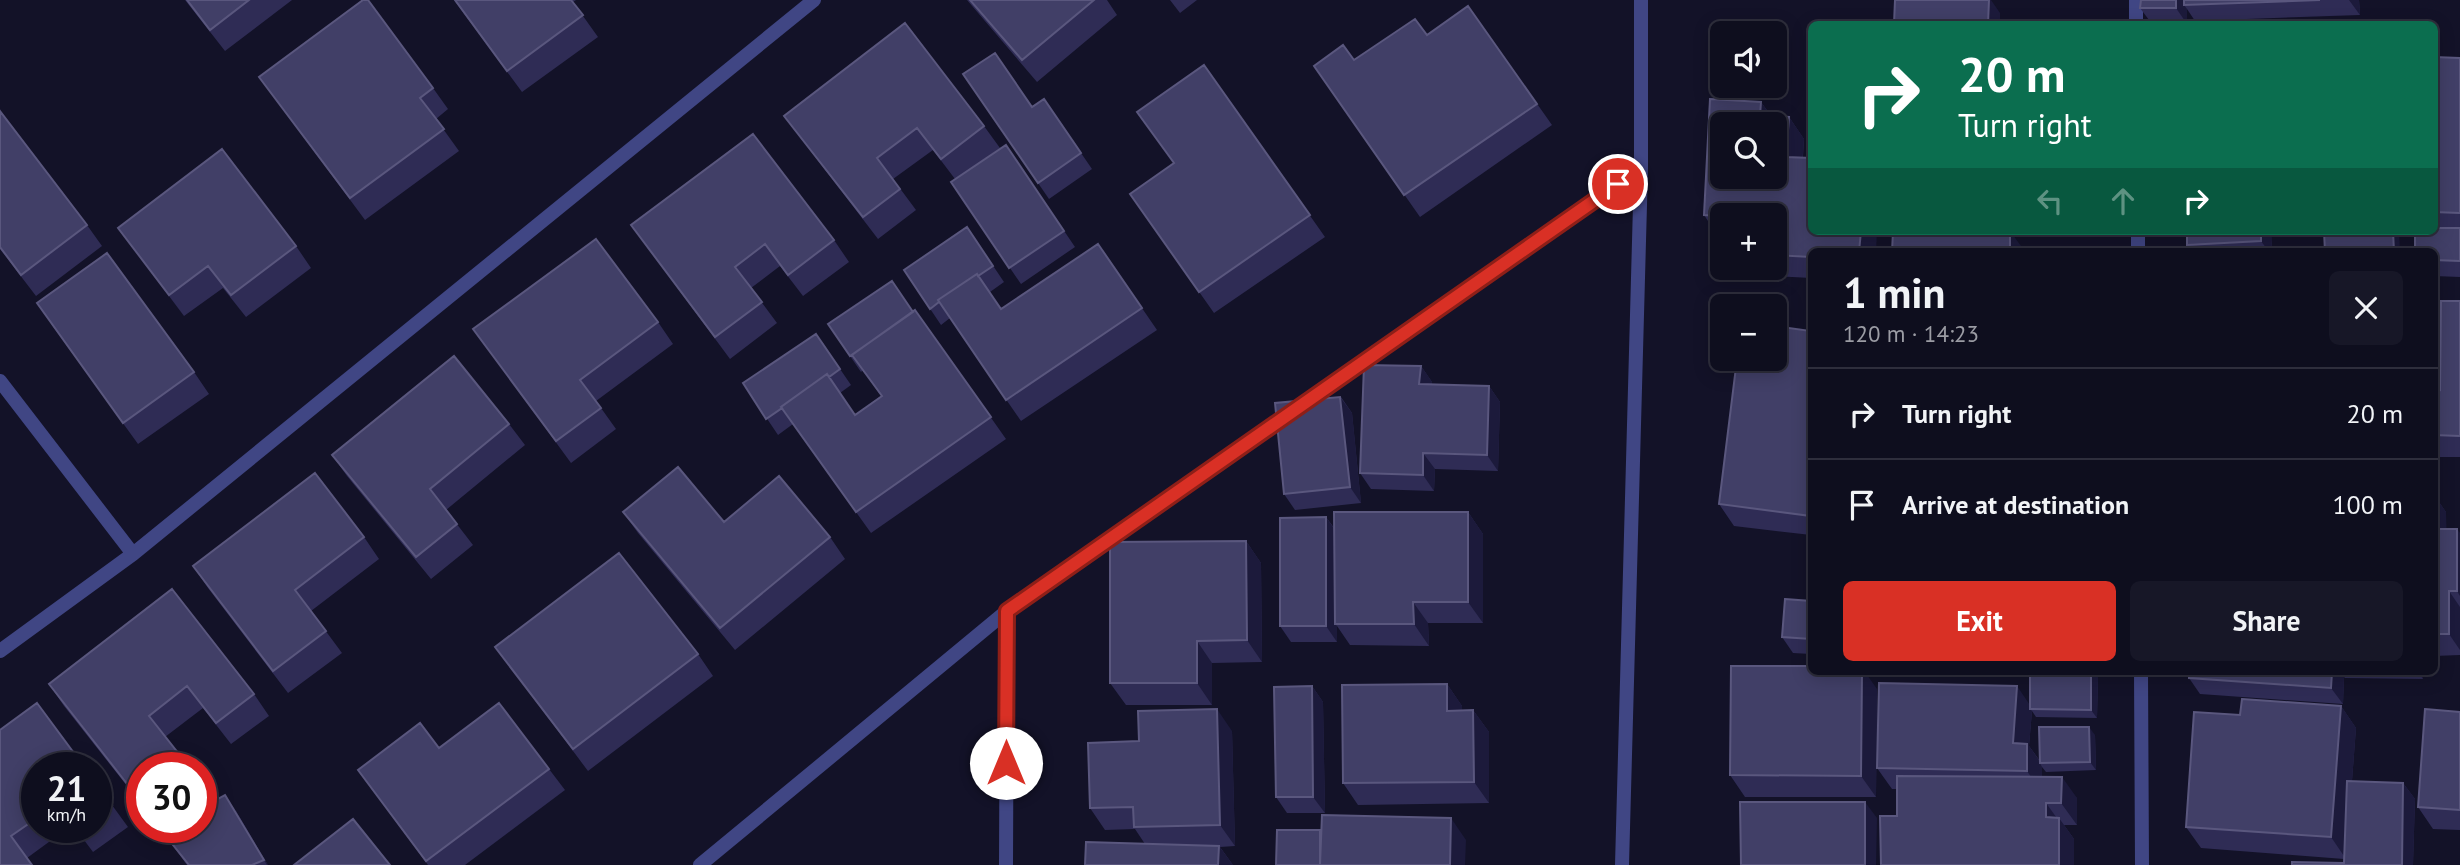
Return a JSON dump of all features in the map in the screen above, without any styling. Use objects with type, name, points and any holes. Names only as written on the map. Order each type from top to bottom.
[{"type":"street","points":[[0,651],[133,554],[814,0]]},
{"type":"street","points":[[1622,865],[1641,168],[1642,0]]},
{"type":"street","points":[[2136,0],[2136,21]]},
{"type":"street","points":[[700,865],[1007,611],[1641,168]]},
{"type":"street","points":[[0,381],[133,554]]},
{"type":"street","points":[[1006,865],[1007,611]]},
{"type":"street","points":[[2141,675],[2142,865]]},
{"type":"building","points":[[187,0],[249,0],[210,30]]},
{"type":"building","points":[[363,0],[368,0],[433,88],[420,98],[444,129],[350,198],[259,77]]},
{"type":"building","points":[[455,0],[571,0],[583,15],[507,71]]},
{"type":"building","points":[[970,0],[1094,0],[1022,60]]},
{"type":"building","points":[[1895,0],[1989,0],[1988,21],[1894,21]]},
{"type":"building","points":[[2141,0],[2176,0],[2176,8],[2140,8]]},
{"type":"building","points":[[2184,0],[2320,0],[2184,5]]},
{"type":"building","points":[[1468,6],[1537,104],[1404,195],[1314,66],[1343,45],[1354,60],[1415,19],[1427,35]]},
{"type":"building","points":[[905,23],[984,126],[941,159],[917,128],[877,158],[900,189],[863,217],[784,116]]},
{"type":"building","points":[[995,53],[1032,107],[1044,99],[1081,153],[1038,183],[963,74]]},
{"type":"building","points":[[2438,57],[2460,58],[2460,213],[2438,212]]},
{"type":"building","points":[[1204,65],[1310,215],[1199,292],[1130,194],[1174,163],[1137,112]]},
{"type":"building","points":[[1710,99],[1761,102],[1760,112],[1710,112],[1710,189],[1787,189],[1787,157],[1808,158],[1808,235],[1861,235],[1859,248],[1808,248],[1808,257],[1787,256],[1787,203],[1710,203],[1710,215],[1704,215]]},
{"type":"building","points":[[0,111],[87,225],[21,275],[0,247]]},
{"type":"building","points":[[753,134],[834,240],[788,275],[765,244],[735,267],[762,302],[715,337],[631,225]]},
{"type":"building","points":[[1006,145],[1064,231],[1009,268],[951,182]]},
{"type":"building","points":[[222,149],[296,246],[231,295],[208,266],[169,295],[118,228]]},
{"type":"building","points":[[967,227],[993,266],[938,300],[930,309],[904,270]]},
{"type":"building","points":[[2438,228],[2460,228],[2460,261],[2438,260],[2438,248],[2415,248],[2415,235],[2438,235]]},
{"type":"building","points":[[1893,235],[2010,235],[2010,248],[1892,248]]},
{"type":"building","points":[[2187,235],[2261,235],[2261,241],[2187,245]]},
{"type":"building","points":[[2324,235],[2393,235],[2394,248],[2325,248]]},
{"type":"building","points":[[596,239],[658,322],[580,380],[601,408],[556,441],[473,329]]},
{"type":"building","points":[[1098,244],[1142,308],[1006,400],[938,300],[977,274],[1001,309]]},
{"type":"building","points":[[107,253],[194,372],[123,423],[37,303]]},
{"type":"building","points":[[892,281],[913,312],[850,356],[828,324]]},
{"type":"building","points":[[2441,301],[2460,301],[2460,436],[2438,435]]},
{"type":"building","points":[[915,310],[991,417],[856,512],[781,407],[827,374],[855,415],[882,396],[852,355]]},
{"type":"building","points":[[1787,328],[1808,331],[1808,516],[1719,504],[1736,371],[1787,371]]},
{"type":"building","points":[[816,334],[840,369],[829,377],[827,374],[766,419],[743,383]]},
{"type":"building","points":[[454,356],[509,424],[430,489],[457,524],[416,557],[332,455]]},
{"type":"building","points":[[1364,365],[1421,366],[1419,384],[1489,386],[1487,455],[1423,453],[1423,475],[1360,473]]},
{"type":"building","points":[[1340,397],[1350,487],[1284,494],[1275,403]]},
{"type":"building","points":[[678,467],[724,522],[779,476],[830,537],[720,628],[623,512]]},
{"type":"building","points":[[315,473],[364,537],[295,590],[326,631],[273,671],[193,566]]},
{"type":"building","points":[[1334,512],[1468,512],[1468,602],[1413,602],[1414,624],[1335,624]]},
{"type":"building","points":[[1326,517],[1326,626],[1280,626],[1280,518]]},
{"type":"building","points":[[2438,529],[2457,529],[2457,591],[2449,591],[2449,634],[2438,634]]},
{"type":"building","points":[[1246,541],[1247,640],[1197,641],[1197,683],[1110,683],[1110,542]]},
{"type":"building","points":[[619,553],[698,654],[573,749],[495,647]]},
{"type":"building","points":[[172,589],[254,694],[216,723],[187,686],[149,716],[177,752],[126,752],[126,783],[112,765],[112,752],[102,752],[49,684]]},
{"type":"building","points":[[1785,599],[1808,601],[1808,639],[1782,637]]},
{"type":"building","points":[[1731,666],[1808,666],[1808,675],[1862,675],[1861,776],[1730,775]]},
{"type":"building","points":[[2030,675],[2091,675],[2091,710],[2030,709]]},
{"type":"building","points":[[2189,675],[2332,675],[2331,688],[2189,678]]},
{"type":"building","points":[[1879,683],[2017,686],[2013,743],[2027,744],[2027,771],[1877,768]]},
{"type":"building","points":[[1447,684],[1447,711],[1473,710],[1474,782],[1343,783],[1342,685]]},
{"type":"building","points":[[1312,686],[1313,797],[1276,797],[1274,687]]},
{"type":"building","points":[[2242,699],[2341,706],[2331,837],[2186,827],[2194,712],[2240,715]]},
{"type":"building","points":[[37,703],[73,752],[21,752],[21,829],[11,836],[32,865],[0,865],[0,730]]},
{"type":"building","points":[[499,703],[549,769],[426,861],[358,770],[420,723],[439,748]]},
{"type":"building","points":[[1217,709],[1220,825],[1134,827],[1133,807],[1090,808],[1088,743],[1139,741],[1138,711]]},
{"type":"building","points":[[2425,709],[2460,712],[2460,810],[2418,807]]},
{"type":"building","points":[[2039,727],[2089,727],[2090,762],[2040,763]]},
{"type":"building","points":[[1897,776],[2062,777],[2061,803],[2046,803],[2046,817],[2059,818],[2059,865],[1881,865],[1880,816],[1897,816]]},
{"type":"building","points":[[2347,781],[2403,783],[2402,865],[2292,865],[2292,862],[2344,863]]},
{"type":"building","points":[[225,795],[264,860],[252,865],[189,865],[172,843],[217,843],[217,799]]},
{"type":"building","points":[[1740,802],[1865,802],[1865,865],[1741,865]]},
{"type":"building","points":[[1322,815],[1451,818],[1450,865],[1320,865]]},
{"type":"building","points":[[353,819],[390,865],[294,865]]},
{"type":"building","points":[[1277,830],[1320,830],[1320,865],[1276,865]]},
{"type":"building","points":[[1086,842],[1219,846],[1218,865],[1085,865]]},
{"type":"route","points":[[1006,763],[1007,611],[1618,184]]}]
